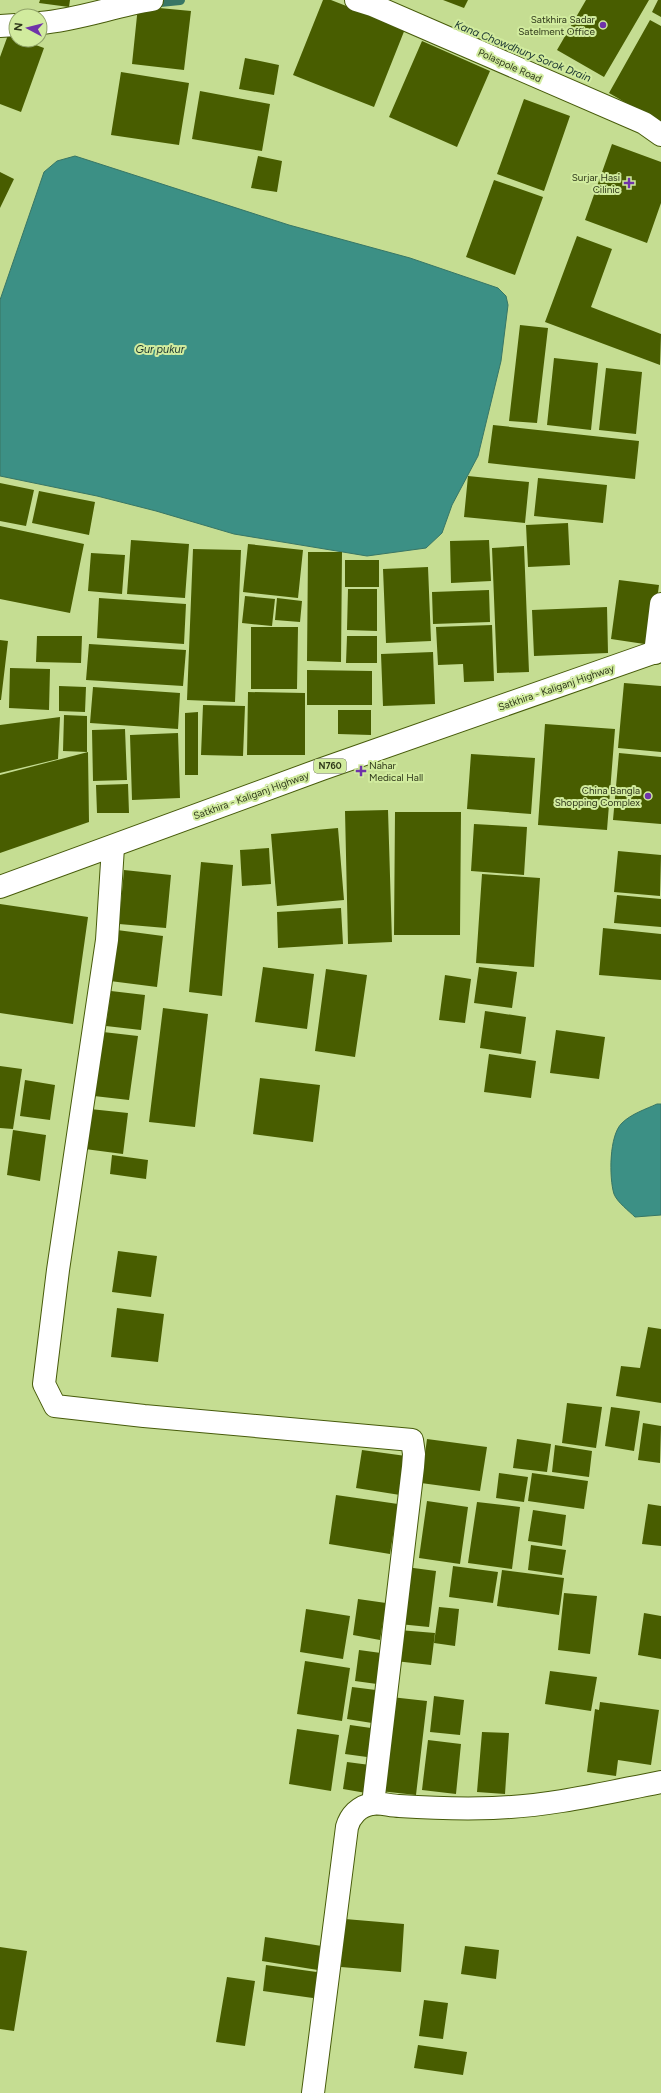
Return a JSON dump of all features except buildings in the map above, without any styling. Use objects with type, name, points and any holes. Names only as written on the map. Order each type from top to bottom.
[{"type":"main road","points":[[48,23],[57,22],[152,0]]},
{"type":"main road","name":"Polaspole Road","points":[[356,0],[372,4],[644,123],[661,135]]},
{"type":"main road","points":[[658,652],[661,604]]},
{"type":"main road","name":"Satkhira - Kaliganj Highway","points":[[0,887],[113,847],[322,769],[658,652]]},
{"type":"main road","points":[[113,847],[107,940],[58,1270],[44,1384],[55,1406],[144,1416],[412,1440],[414,1454],[413,1467],[373,1804]]},
{"type":"main road","points":[[313,2093],[347,1828],[349,1821],[358,1810],[373,1804],[493,1808],[582,1799],[661,1782]]},
{"type":"water","name":"Gur pukur","points":[[75,156],[289,225],[410,258],[498,288],[506,296],[508,305],[501,361],[478,456],[452,505],[442,533],[426,548],[367,556],[234,534],[156,511],[97,496],[0,476],[0,300],[44,172],[57,161]]},
{"type":"water","points":[[657,1104],[661,1104],[661,1215],[635,1217],[620,1203],[614,1194],[611,1178],[612,1147],[618,1129],[622,1123],[634,1114]]},
{"type":"waterway","points":[[150,3],[180,0]]},
{"type":"place","name":"Satkhira Sadar Satelment Office","points":[[603,25]]},
{"type":"place","name":"Surjar Hasi Cilinic","points":[[629,183]]},
{"type":"place","name":"Nahar Medical Hall","points":[[361,771]]},
{"type":"place","name":"China Bangla Shopping Complex","points":[[648,796]]},
{"type":"water label","name":"Kana Chowdhury Sorok Drain","points":[[523,51]]}]
